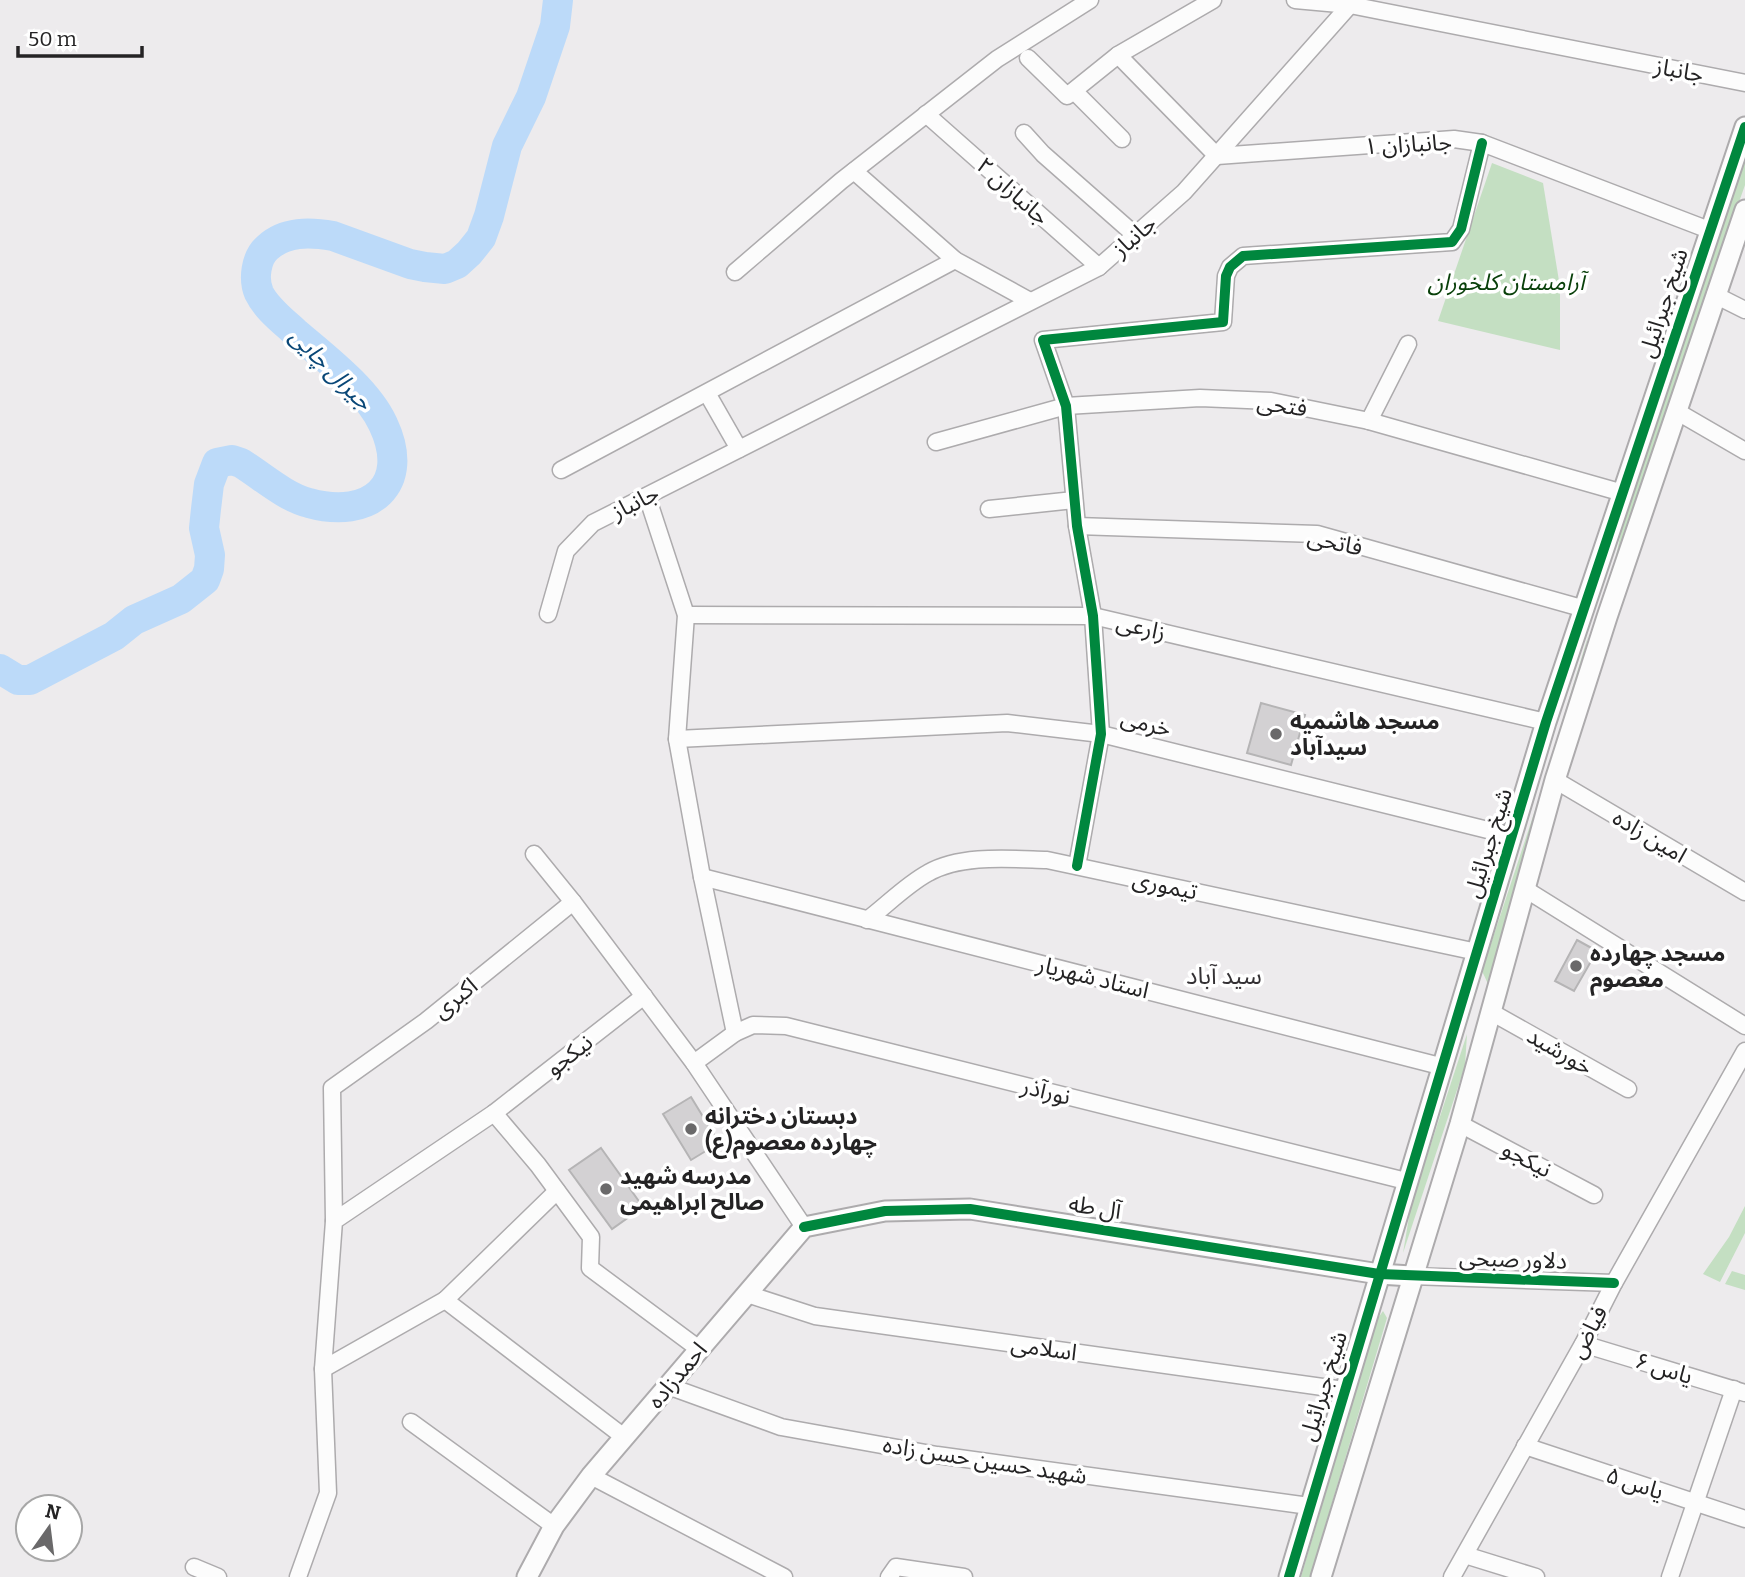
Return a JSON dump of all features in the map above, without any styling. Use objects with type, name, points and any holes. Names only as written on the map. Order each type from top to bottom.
[{"type":"street","points":[[735,272],[854,171],[997,59],[1090,0]]},
{"type":"street","points":[[1028,58],[1068,96],[1118,55],[1213,0]]},
{"type":"street","points":[[1295,0],[1351,3]]},
{"type":"street","name":"جانباز","points":[[548,614],[566,551],[593,523],[1099,267],[1184,192],[1351,3],[1745,83]]},
{"type":"street","points":[[1118,55],[1217,156]]},
{"type":"street","points":[[1074,91],[1122,139]]},
{"type":"street","name":"جانبازان ۲","points":[[926,114],[1099,267]]},
{"type":"street","name":"شیخ جبرائیل","points":[[1289,1577],[1440,1066],[1546,722],[1745,127]]},
{"type":"street","points":[[1024,133],[1135,235]]},
{"type":"street","name":"جانبازان ۱","points":[[1217,156],[1454,139],[1482,143],[1709,230]]},
{"type":"street","points":[[1077,866],[1101,734],[1093,616],[1077,526],[1066,406],[1042,340],[1223,322],[1226,276],[1230,267],[1243,256],[1452,242],[1461,229],[1482,143]]},
{"type":"street","points":[[854,171],[955,260],[1030,301]]},
{"type":"street","name":"شیخ جبرائیل","points":[[1321,1577],[1411,1276],[1460,1124],[1555,780],[1607,617],[1745,210]]},
{"type":"street","points":[[561,470],[955,260]]},
{"type":"street","points":[[1715,295],[1745,310]]},
{"type":"street","points":[[1369,421],[1408,344]]},
{"type":"street","points":[[707,393],[739,449]]},
{"type":"street","name":"فتحی","points":[[936,442],[1066,406],[1200,398],[1271,401],[1369,421],[1623,493]]},
{"type":"street","points":[[1676,411],[1745,451]]},
{"type":"street","points":[[647,496],[685,615],[677,739],[702,877],[735,1033]]},
{"type":"street","points":[[989,509],[1074,500]]},
{"type":"street","name":"فاتحی","points":[[1077,526],[1317,534],[1584,609]]},
{"type":"street","points":[[1584,609],[1607,617]]},
{"type":"street","name":"زارعی","points":[[685,615],[1093,616],[1546,722]]},
{"type":"street","name":"خرمی","points":[[677,739],[1007,723],[1101,734],[1512,836]]},
{"type":"street","name":"امین زاده","points":[[1555,780],[1745,892]]},
{"type":"street","points":[[534,854],[694,1063],[804,1227]]},
{"type":"street","name":"تیموری","points":[[867,920],[928,873],[950,865],[992,858],[1047,860],[1477,952]]},
{"type":"street","name":"استاد شهریار","points":[[702,877],[1440,1066]]},
{"type":"street","points":[[1525,889],[1745,1026]]},
{"type":"street","name":"اکبری","points":[[334,1221],[332,1088],[426,1021],[573,902]]},
{"type":"street","name":"نیکجو","points":[[334,1221],[494,1113],[644,996]]},
{"type":"street","points":[[1460,1004],[1491,1012]]},
{"type":"street","name":"خورشید","points":[[1491,1012],[1628,1090]]},
{"type":"street","name":"نورآذر","points":[[694,1063],[735,1033],[753,1025],[786,1026],[1406,1181]]},
{"type":"street","name":"فیاض","points":[[1452,1577],[1745,1051]]},
{"type":"street","points":[[494,1113],[591,1237],[590,1268],[699,1349]]},
{"type":"street","name":"نیکجو","points":[[1460,1124],[1594,1195]]},
{"type":"street","points":[[323,1369],[446,1300],[557,1191]]},
{"type":"street","name":"آل طه","points":[[804,1227],[886,1211],[970,1209],[1379,1274],[1411,1276]]},
{"type":"street","points":[[298,1577],[328,1493],[323,1369],[334,1221]]},
{"type":"street","name":"احمدزاده","points":[[527,1577],[554,1526],[591,1476],[804,1227]]},
{"type":"street","name":"دلاور صبحی","points":[[1411,1276],[1614,1283]]},
{"type":"street","name":"اسلامی","points":[[747,1294],[815,1316],[1344,1390]]},
{"type":"street","points":[[446,1300],[624,1437]]},
{"type":"street","name":"یاس ۶","points":[[1583,1344],[1739,1391]]},
{"type":"street","name":"شهید حسین حسن زاده","points":[[667,1386],[781,1427],[937,1455],[1309,1506]]},
{"type":"street","points":[[1671,1577],[1739,1391]]},
{"type":"street","points":[[411,1422],[554,1526]]},
{"type":"street","name":"یاس ۵","points":[[1525,1447],[1745,1519]]},
{"type":"street","points":[[591,1476],[784,1577]]},
{"type":"street","points":[[1465,1555],[1536,1577]]},
{"type":"street","points":[[194,1567],[218,1577]]},
{"type":"street","points":[[889,1577],[896,1567],[964,1577]]},
{"type":"green space","points":[[1745,160],[1745,185],[1702,307],[1608,595],[1621,532]]},
{"type":"green space","name":"آرامستان کلخوران","points":[[1492,163],[1543,183],[1560,287],[1560,350],[1438,321]]},
{"type":"green space","points":[[1589,633],[1569,718],[1489,986],[1482,971]]},
{"type":"green space","points":[[1467,1034],[1465,1066],[1403,1253],[1411,1205]]},
{"type":"green space","points":[[1745,1206],[1745,1233],[1720,1282],[1703,1274],[1729,1237]]},
{"type":"green space","points":[[1732,1271],[1745,1275],[1745,1290],[1725,1284]]},
{"type":"green space","points":[[1383,1311],[1387,1318],[1310,1577],[1301,1577],[1376,1321]]},
{"type":"building","name":"مسجد هاشمیه سیدآباد","points":[[1261,703],[1305,715],[1291,765],[1247,753]]},
{"type":"building","name":"مسجد چهارده معصوم","points":[[1577,940],[1597,951],[1574,991],[1555,981]]},
{"type":"building","name":"دبستان دخترانه چهارده معصوم(ع)","points":[[691,1097],[719,1143],[691,1160],[663,1114]]},
{"type":"building","name":"مدرسه شهید صالح ابراهیمی","points":[[601,1148],[643,1207],[612,1229],[569,1170]]},
{"type":"waterway","name":"جیرال چایی","points":[[0,669],[18,680],[30,680],[114,636],[134,620],[181,599],[205,580],[210,555],[204,528],[209,484],[217,463],[232,460],[241,463],[282,491],[309,503],[331,507],[350,506],[367,502],[380,493],[388,480],[392,464],[391,446],[383,424],[356,386],[266,304],[257,287],[258,263],[263,252],[274,242],[290,236],[316,234],[333,236],[410,264],[445,269],[457,264],[481,238],[507,146],[531,97],[555,26],[558,0]]},
{"type":"cycle path","points":[[1289,1577],[1546,722],[1745,127]]},
{"type":"cycle path","points":[[1077,866],[1101,734],[1093,616],[1077,526],[1066,406],[1043,340],[1223,322],[1226,276],[1230,267],[1243,256],[1452,242],[1461,229],[1482,143]]},
{"type":"cycle path","points":[[804,1227],[885,1211],[970,1209],[1379,1274],[1614,1283]]},
{"type":"place","name":"مسجد هاشمیه سیدآباد","points":[[1276,734]]},
{"type":"place","name":"مسجد چهارده معصوم","points":[[1576,966]]},
{"type":"place","name":"دبستان دخترانه چهارده معصوم(ع)","points":[[691,1129]]},
{"type":"place","name":"مدرسه شهید صالح ابراهیمی","points":[[606,1189]]},
{"type":"district","name":"سید آباد","points":[[1224,976]]}]
